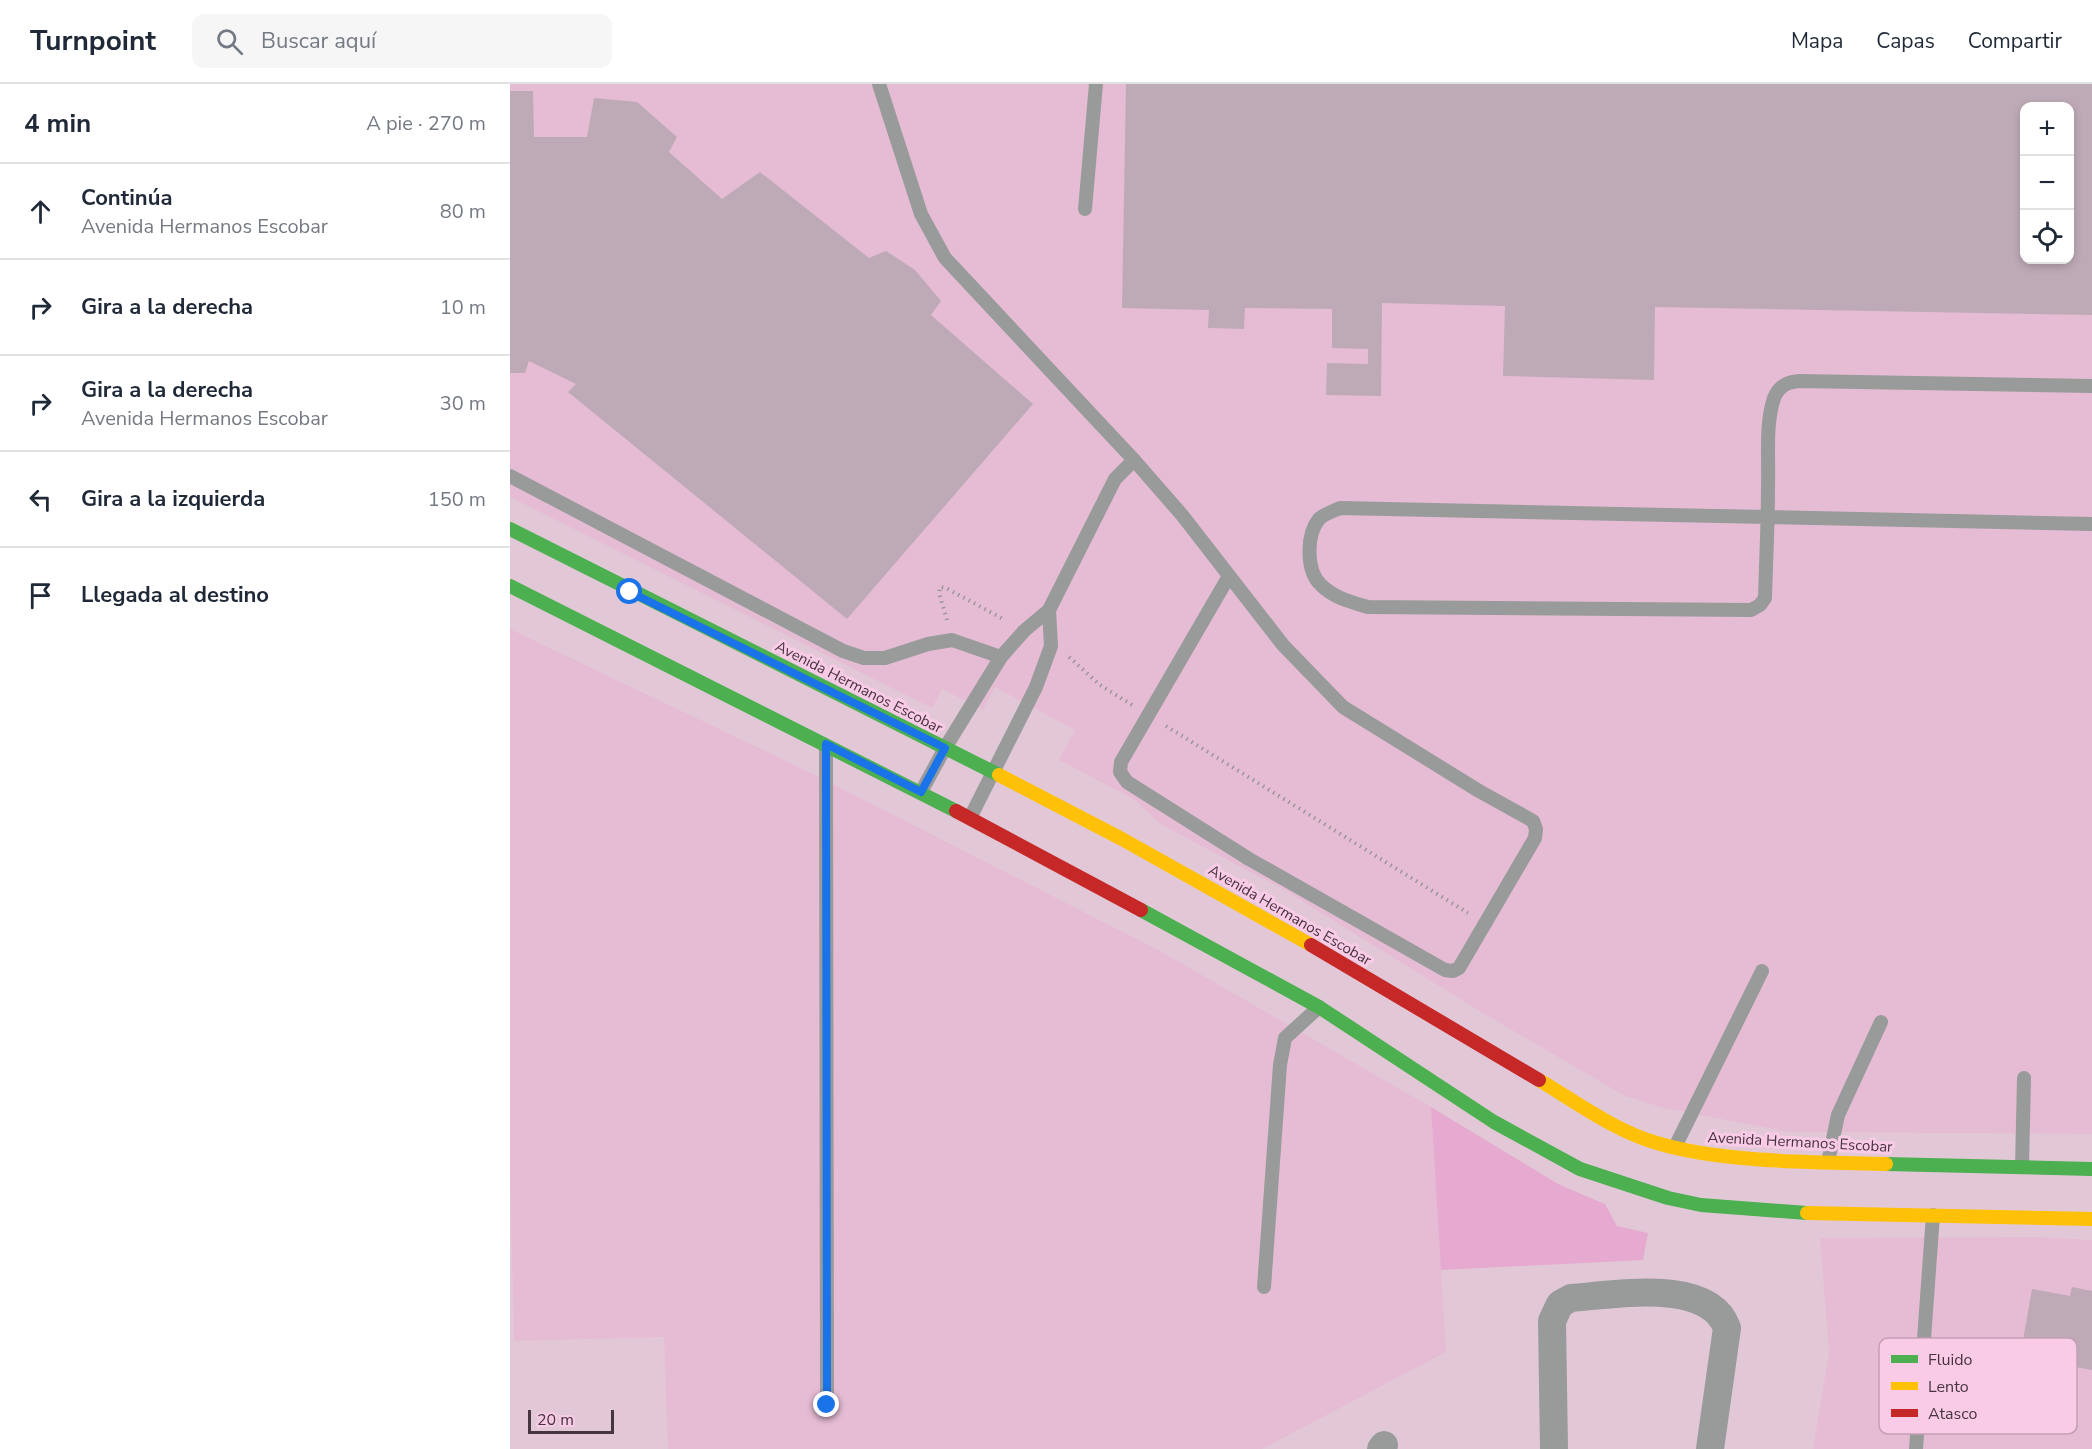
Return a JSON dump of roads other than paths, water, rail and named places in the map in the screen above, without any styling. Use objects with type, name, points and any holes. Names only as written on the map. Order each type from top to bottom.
[{"type":"main road","name":"Avenida Hermanos Escobar","points":[[510,529],[630,592],[993,772],[1207,885],[1608,1121],[1655,1143],[1704,1154],[1828,1162],[2022,1172],[2092,1169]]},
{"type":"main road","points":[[510,586],[921,792],[1319,1007],[1494,1122],[1580,1169],[1668,1198],[1701,1205],[1770,1212],[1933,1215],[2021,1212],[2092,1219]]},
{"type":"main road","points":[[598,592],[630,592]]},
{"type":"street","points":[[1554,1449],[1552,1321],[1560,1304],[1571,1298],[1658,1292],[1689,1296],[1709,1305],[1718,1310],[1727,1328],[1710,1449]]},
{"type":"lane","points":[[879,84],[921,214],[945,258],[1134,460],[1182,515],[1283,645],[1343,707],[1479,791],[1533,820],[1536,829],[1535,838],[1459,968],[1453,971],[1445,970],[1249,859],[1126,782],[1120,772],[1121,762],[1229,576]]},
{"type":"lane","points":[[1085,209],[1096,84]]},
{"type":"lane","points":[[2092,386],[1789,382],[1775,396],[1771,413],[1768,516],[1765,598],[1760,605],[1751,610],[1368,607],[1338,598],[1320,584],[1311,570],[1310,539],[1319,519],[1340,508],[1768,516],[2092,524]]},
{"type":"lane","points":[[921,792],[1001,657],[1024,631],[1049,610],[1115,479],[1134,460]]},
{"type":"lane","points":[[510,476],[843,651],[864,658],[885,658],[928,644],[952,640],[1001,657]]},
{"type":"lane","points":[[970,818],[1036,687],[1051,646],[1049,610]]},
{"type":"lane","points":[[826,744],[827,1405]]},
{"type":"lane","points":[[1675,1148],[1762,971]]},
{"type":"lane","points":[[1264,1287],[1280,1065],[1285,1038],[1319,1007]]},
{"type":"lane","points":[[1828,1162],[1838,1115],[1881,1022]]},
{"type":"lane","points":[[2022,1172],[2024,1078]]},
{"type":"lane","points":[[1924,1338],[1933,1215]]},
{"type":"lane","points":[[1916,1449],[1917,1434]]}]
